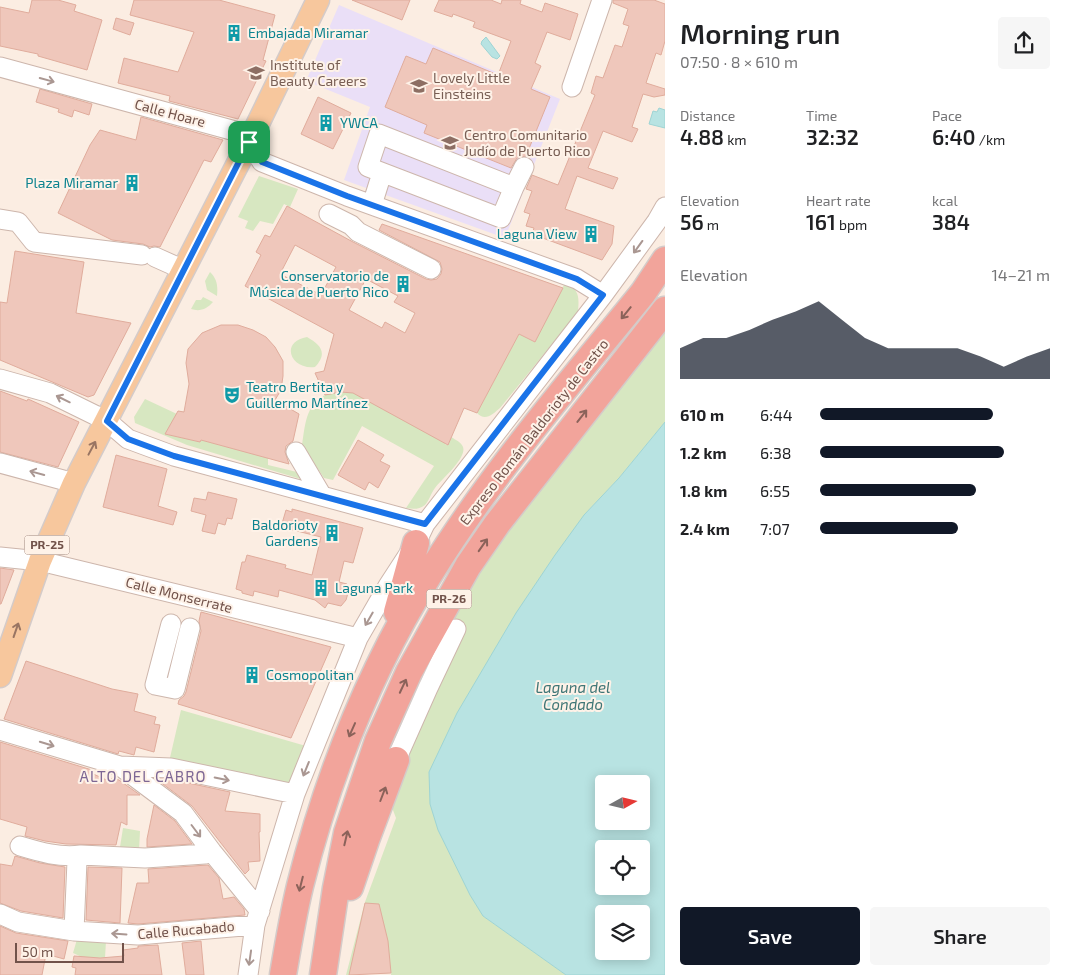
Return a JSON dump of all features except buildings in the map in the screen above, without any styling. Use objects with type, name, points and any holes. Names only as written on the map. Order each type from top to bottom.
[{"type":"highway","name":"Expreso Román Baldorioty de Castro","points":[[283,975],[300,887],[320,819],[340,757],[385,654],[428,576],[491,483],[643,293],[665,260]]},
{"type":"highway","name":"Expreso Román Baldorioty de Castro","points":[[323,975],[347,833],[378,741],[409,672],[468,566],[497,524],[665,310]]},
{"type":"highway","points":[[385,654],[421,533]]},
{"type":"highway","points":[[328,938],[348,894],[396,760]]},
{"type":"main road","name":"PR-25","points":[[0,676],[40,561],[74,483],[249,142],[318,0]]},
{"type":"street","points":[[572,87],[597,1]]},
{"type":"street","name":"Calle Hoare","points":[[0,67],[236,131],[249,142],[262,162],[337,192],[577,279],[603,295]]},
{"type":"street","points":[[514,187],[380,134],[368,167],[502,218],[514,187],[524,168]]},
{"type":"street","points":[[372,205],[382,173]]},
{"type":"street","points":[[337,192],[327,220],[330,224],[348,232],[358,232],[431,270]]},
{"type":"street","points":[[248,975],[258,918],[295,794],[358,638],[421,533],[603,295],[658,221],[665,206]]},
{"type":"street","points":[[0,219],[18,222],[34,242],[148,256],[184,270]]},
{"type":"street","points":[[0,379],[50,393],[107,421],[128,439],[174,456],[322,496],[421,533]]},
{"type":"street","points":[[296,452],[322,496]]},
{"type":"street","points":[[0,463],[74,483]]},
{"type":"street","name":"Calle Monserrate","points":[[0,557],[40,561],[358,638]]},
{"type":"street","points":[[182,622],[188,597]]},
{"type":"street","points":[[396,760],[456,629]]},
{"type":"street","points":[[0,730],[120,766],[171,768],[295,794]]},
{"type":"street","points":[[120,766],[183,813],[258,918]]},
{"type":"street","points":[[20,846],[71,856],[81,854],[145,858],[212,852]]},
{"type":"street","points":[[74,931],[77,861],[81,854]]},
{"type":"street","name":"Calle Rucabado","points":[[0,914],[18,922],[74,931],[138,935],[258,918]]},
{"type":"shaded area","name":"Centro Comunitario Judío de Puerto Rico","points":[[339,5],[560,99],[505,238],[344,180],[370,107],[306,81]]},
{"type":"green space","points":[[259,176],[298,189],[290,207],[284,204],[273,224],[260,221],[253,231],[245,228],[248,221],[238,217]]},
{"type":"green space","points":[[210,272],[216,282],[217,296],[207,290],[205,281]]},
{"type":"green space","points":[[565,283],[574,288],[578,294],[578,312],[500,408],[489,416],[480,416],[477,413],[519,334],[535,342]]},
{"type":"green space","points":[[203,297],[213,302],[203,309],[191,309],[196,300],[201,300]]},
{"type":"green space","points":[[665,329],[665,422],[619,478],[584,515],[483,916],[566,975],[391,975],[391,973],[346,975],[365,902],[396,818],[380,776],[382,763],[428,657],[456,607],[510,527]]},
{"type":"green space","points":[[307,337],[319,346],[322,353],[315,367],[307,367],[300,364],[292,355],[291,349],[293,344]]},
{"type":"green space","points":[[353,393],[450,436],[445,444],[447,445],[451,437],[462,445],[463,452],[458,462],[435,488],[423,507],[406,508],[434,466],[362,426],[333,480],[324,478],[302,445],[305,424],[313,404],[318,399],[327,394]]},
{"type":"green space","points":[[145,399],[177,414],[166,434],[200,442],[201,440],[268,458],[268,465],[297,472],[304,480],[187,445],[135,423],[134,417]]},
{"type":"green space","points":[[181,710],[306,746],[292,787],[169,762]]},
{"type":"green space","points":[[123,828],[140,831],[139,851],[120,847]]},
{"type":"green space","points":[[78,936],[106,941],[105,958],[82,957],[73,953]]},
{"type":"water","points":[[486,37],[500,56],[497,59],[492,57],[481,44]]},
{"type":"water","points":[[659,108],[665,110],[665,128],[649,124],[653,111],[657,112]]},
{"type":"water","name":"Laguna del Condado","points":[[665,422],[665,975],[566,975],[483,916],[470,895],[438,830],[430,804],[429,772],[457,713],[516,613],[584,515],[619,478]]},
{"type":"place","name":"Embajada Miramar","points":[[234,33]]},
{"type":"place","name":"Institute of Beauty Careers","points":[[256,73]]},
{"type":"place","name":"Lovely Little Einsteins","points":[[419,86]]},
{"type":"place","name":"YWCA","points":[[326,123]]},
{"type":"place","name":"Centro Comunitario Judío de Puerto Rico","points":[[450,143]]},
{"type":"place","name":"Plaza Miramar","points":[[132,183]]},
{"type":"place","name":"Laguna View","points":[[591,234]]},
{"type":"place","name":"Conservatorio de Música de Puerto Rico","points":[[403,284]]},
{"type":"place","name":"Teatro Bertita y Guillermo Martínez","points":[[232,395]]},
{"type":"place","name":"Baldorioty Gardens","points":[[332,533]]},
{"type":"place","name":"Laguna Park","points":[[321,588]]},
{"type":"place","name":"Cosmopolitan","points":[[252,675]]},
{"type":"district","name":"ALTO DEL CABRO","points":[[143,777]]},
{"type":"route","points":[[249,142],[262,162],[347,196],[577,279],[603,295],[425,524],[174,456],[128,439],[107,421],[249,142]]}]
